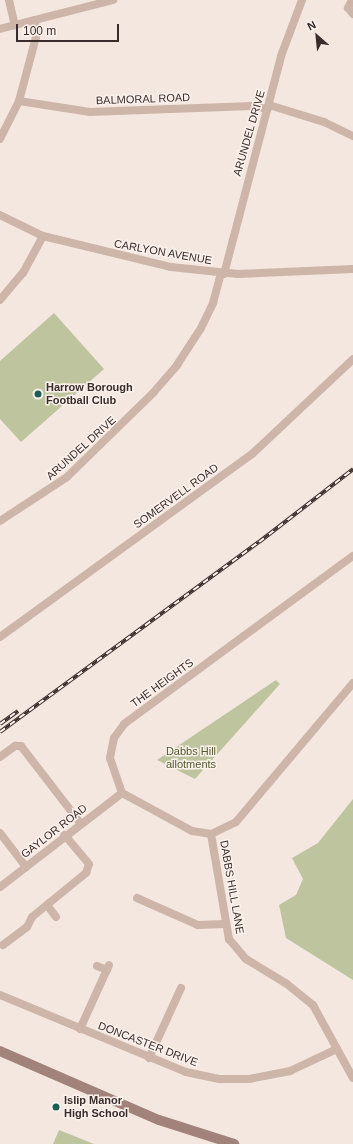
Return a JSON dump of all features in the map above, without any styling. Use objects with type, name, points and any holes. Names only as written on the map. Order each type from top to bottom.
[{"type":"street","points":[[9,0],[15,25]]},
{"type":"street","points":[[0,28],[113,0]]},
{"type":"street","name":"ARUNDEL DRIVE","points":[[0,521],[67,478],[103,446],[165,380],[201,328],[213,303],[223,274],[242,197],[269,107],[286,42],[302,0]]},
{"type":"street","points":[[352,0],[348,8],[353,14]]},
{"type":"street","points":[[0,139],[19,101],[36,37],[35,20]]},
{"type":"street","name":"BALMORAL ROAD","points":[[19,101],[90,112],[252,106],[269,107],[324,122],[353,136]]},
{"type":"street","name":"CARLYON AVENUE","points":[[0,215],[43,236],[171,267],[223,274],[353,268]]},
{"type":"street","points":[[0,300],[20,278],[43,236]]},
{"type":"street","name":"SOMERVELL ROAD","points":[[0,637],[241,462],[353,359]]},
{"type":"street","name":"THE HEIGHTS","points":[[122,793],[110,758],[114,738],[124,724],[353,556]]},
{"type":"street","name":"DABBS HILL LANE","points":[[353,683],[236,822],[211,834],[225,924],[229,939],[237,951],[287,984],[313,1006],[353,1078]]},
{"type":"street","points":[[0,757],[15,746],[21,746],[81,824]]},
{"type":"street","points":[[122,793],[192,831],[211,834]]},
{"type":"street","name":"GAYLOR ROAD","points":[[0,887],[65,835],[122,793]]},
{"type":"street","points":[[0,833],[26,867]]},
{"type":"street","points":[[3,945],[26,927],[32,917],[86,873],[88,864],[65,835]]},
{"type":"street","points":[[137,898],[198,925],[225,924]]},
{"type":"street","points":[[47,905],[56,917]]},
{"type":"street","points":[[80,1029],[108,968],[97,966]]},
{"type":"street","points":[[149,1058],[181,988]]},
{"type":"street","name":"DONCASTER DRIVE","points":[[1,998],[149,1058],[198,1075],[220,1079],[249,1079],[290,1071],[337,1049]]},
{"type":"street","points":[[0,1051],[159,1120],[234,1144]]},
{"type":"green space","name":"Harrow Borough Football Club","points":[[54,313],[104,369],[21,442],[0,419],[0,361]]},
{"type":"green space","name":"Dabbs Hill allotments","points":[[276,680],[280,684],[195,779],[157,760]]},
{"type":"green space","points":[[353,799],[353,980],[286,938],[279,905],[296,895],[303,879],[292,858],[318,843]]},
{"type":"green space","points":[[59,1130],[94,1144],[53,1144]]},
{"type":"railway","points":[[0,732],[259,542],[353,469]]},
{"type":"railway","points":[[0,724],[18,711]]},
{"type":"place","name":"Harrow Borough Football Club","points":[[38,394]]},
{"type":"place","name":"Islip Manor High School","points":[[56,1107]]}]
